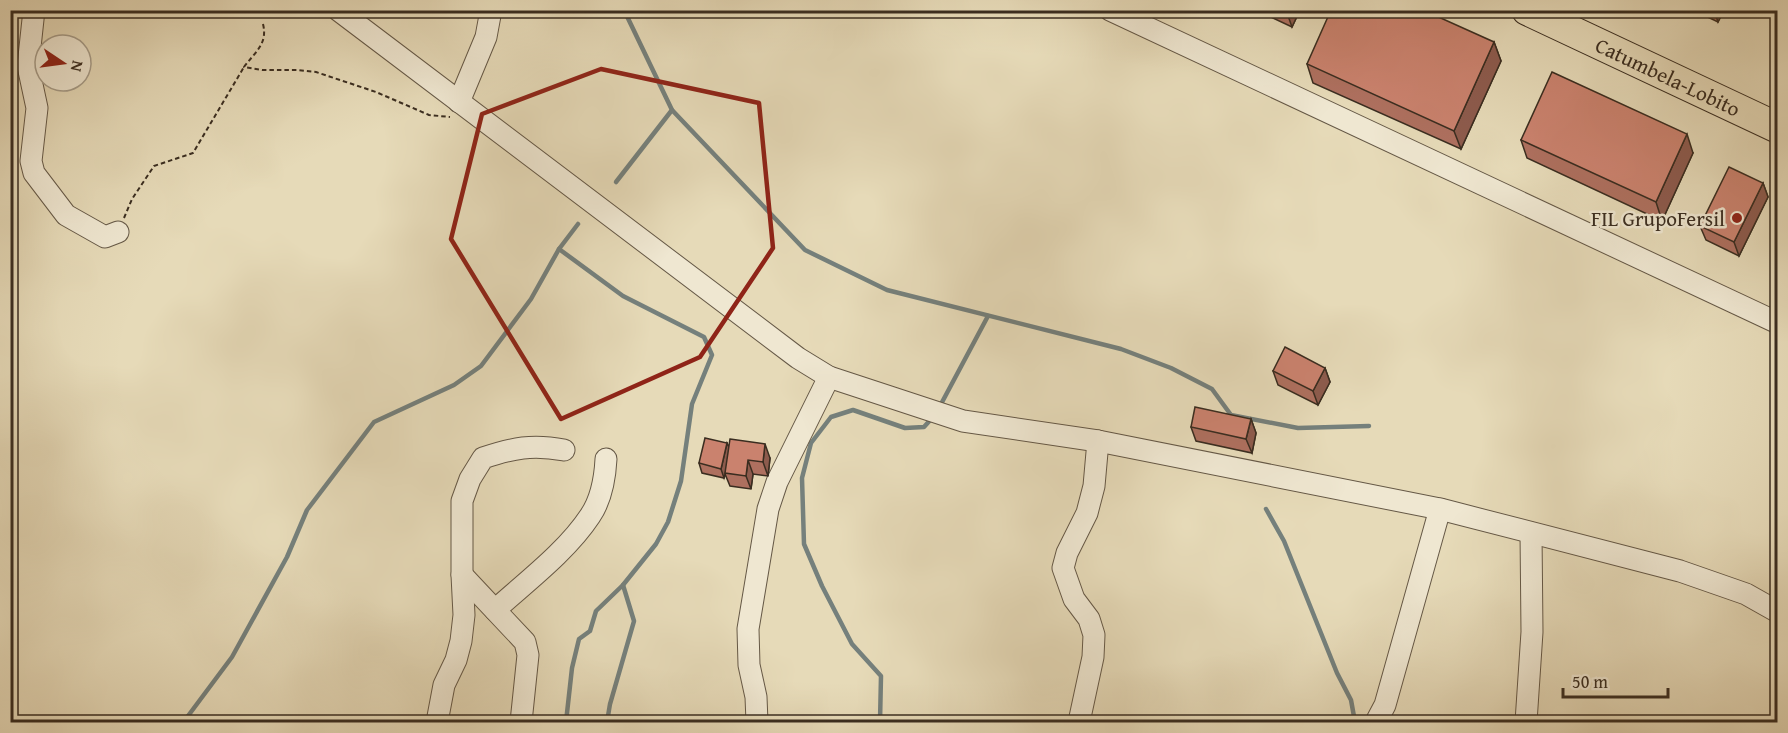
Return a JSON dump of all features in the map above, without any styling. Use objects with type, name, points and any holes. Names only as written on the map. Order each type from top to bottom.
[{"type":"highway","name":"Catumbela-Lobito","points":[[1527,10],[1778,128]]},
{"type":"highway","name":"Catumbela-Lobito","points":[[1569,10],[1778,108]]},
{"type":"street","points":[[34,10],[27,66],[37,108],[31,161],[34,173],[66,215],[105,237],[118,232]]},
{"type":"street","points":[[338,10],[455,110],[798,358],[829,377],[963,421],[1098,441],[1440,508],[1680,571],[1746,594],[1778,612]]},
{"type":"street","points":[[455,110],[486,37],[491,10]]},
{"type":"street","points":[[1110,10],[1778,322]]},
{"type":"street","points":[[757,723],[756,697],[749,665],[748,629],[768,509],[777,482],[829,377]]},
{"type":"street","points":[[1079,723],[1093,657],[1094,635],[1089,619],[1074,599],[1063,568],[1067,553],[1087,513],[1094,486],[1098,441]]},
{"type":"street","points":[[437,723],[444,685],[456,660],[461,641],[464,615],[462,501],[470,479],[483,458],[507,450],[531,446],[564,450]]},
{"type":"street","points":[[495,610],[560,551],[591,515],[600,494],[606,459]]},
{"type":"street","points":[[1376,723],[1385,705],[1440,508]]},
{"type":"street","points":[[1526,723],[1532,632],[1531,533]]},
{"type":"street","points":[[462,575],[525,642],[528,655],[521,723]]},
{"type":"path","points":[[118,232],[132,199],[154,166],[193,153],[244,67],[262,44],[263,24]]},
{"type":"path","points":[[244,67],[315,72],[376,92],[429,115],[455,110]]},
{"type":"highlighted area","points":[[601,69],[759,103],[773,248],[700,357],[561,419],[451,239],[482,114]]},
{"type":"building","points":[[1331,10],[1423,10],[1494,42],[1454,131],[1307,64]]},
{"type":"building","points":[[1552,72],[1687,134],[1656,202],[1521,140]]},
{"type":"building","points":[[1729,167],[1763,183],[1734,242],[1700,226]]},
{"type":"building","points":[[1285,347],[1325,368],[1313,391],[1273,371]]},
{"type":"building","points":[[1195,407],[1251,419],[1246,439],[1191,427]]},
{"type":"building","points":[[705,438],[727,443],[721,469],[699,463]]},
{"type":"building","points":[[730,439],[765,444],[763,462],[748,460],[746,476],[725,473]]},
{"type":"waterway","points":[[624,10],[672,110],[805,250],[887,290],[1121,349],[1171,368],[1212,389],[1231,415],[1298,428],[1369,426]]},
{"type":"waterway","points":[[616,182],[672,110]]},
{"type":"waterway","points":[[180,722],[185,720],[232,657],[287,557],[307,510],[374,422],[454,385],[481,366],[531,299],[559,249],[578,224]]},
{"type":"waterway","points":[[559,249],[623,296],[704,337],[712,355],[692,404],[681,481],[668,522],[656,544],[623,585],[596,611],[590,631],[579,639],[572,668],[566,722]]},
{"type":"waterway","points":[[940,406],[988,316]]},
{"type":"waterway","points":[[880,722],[881,676],[852,644],[822,586],[804,544],[802,478],[811,443],[831,417],[853,410],[905,428],[924,427],[932,418]]},
{"type":"waterway","points":[[1266,509],[1284,541],[1337,673],[1351,700],[1355,722]]},
{"type":"waterway","points":[[607,722],[634,621],[623,585]]},
{"type":"place","name":"FIL GrupoFersil","points":[[1737,218]]}]
